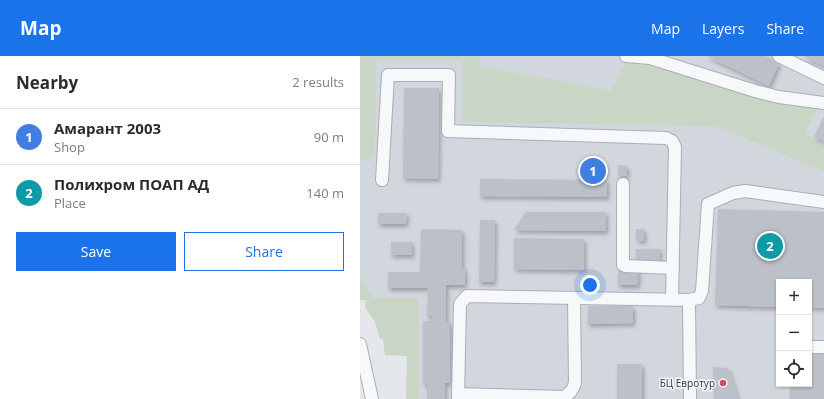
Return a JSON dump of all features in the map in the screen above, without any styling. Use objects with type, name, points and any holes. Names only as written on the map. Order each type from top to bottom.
[{"type":"street","points":[[626,56],[650,58],[754,91],[779,97],[824,103]]},
{"type":"street","points":[[779,56],[824,78]]},
{"type":"street","points":[[382,180],[388,75],[449,74],[448,131],[666,138],[672,141],[675,147],[672,300]]},
{"type":"street","points":[[623,184],[622,265],[673,268]]},
{"type":"street","points":[[574,298],[575,384],[569,393],[564,396],[458,396],[460,310],[463,300],[472,296],[574,298],[672,300],[689,300],[698,298],[702,291],[708,204],[733,193],[745,191],[824,202]]},
{"type":"street","points":[[689,300],[690,399]]},
{"type":"street","points":[[360,344],[372,399]]},
{"type":"street","points":[[812,347],[824,347]]},
{"type":"shaded area","points":[[360,56],[824,56],[824,399],[419,399],[419,298],[374,298],[360,280]]},
{"type":"green space","points":[[360,56],[481,56],[479,66],[611,91],[626,61],[651,61],[818,107],[805,134],[824,145],[824,171],[715,126],[462,122],[462,61],[376,61],[375,156],[360,162]]},
{"type":"green space","points":[[360,280],[374,298],[419,298],[419,399],[406,399],[407,356],[385,355],[383,339],[380,339],[375,322],[365,307],[366,300],[360,300]]},
{"type":"building","points":[[707,56],[765,56],[779,63],[769,86]]},
{"type":"building","points":[[803,56],[824,56],[824,66]]},
{"type":"building","points":[[404,88],[439,88],[438,179],[403,178]]},
{"type":"building","points":[[824,116],[824,141],[814,137]]},
{"type":"building","points":[[618,165],[627,166],[627,176],[618,175]]},
{"type":"building","points":[[587,168],[600,168],[600,174],[587,173]]},
{"type":"building","points":[[480,179],[607,180],[607,197],[480,196]]},
{"type":"building","points":[[718,209],[824,212],[824,308],[812,307],[812,279],[776,279],[776,307],[715,305]]},
{"type":"building","points":[[526,212],[606,212],[606,231],[514,230]]},
{"type":"building","points":[[378,213],[407,213],[406,224],[378,224]]},
{"type":"building","points":[[480,220],[495,220],[494,282],[479,282]]},
{"type":"building","points":[[421,229],[462,230],[462,268],[465,268],[465,285],[446,285],[446,322],[450,322],[450,383],[445,383],[445,399],[427,399],[427,384],[423,383],[423,321],[432,321],[432,316],[427,316],[428,288],[388,288],[388,272],[420,272]]},
{"type":"building","points":[[636,229],[644,229],[644,241],[636,240]]},
{"type":"building","points":[[514,238],[584,239],[584,270],[514,269]]},
{"type":"building","points":[[391,242],[412,242],[412,255],[391,255]]},
{"type":"building","points":[[636,249],[660,249],[659,264],[636,263]]},
{"type":"building","points":[[618,269],[638,269],[638,285],[618,285]]},
{"type":"building","points":[[588,306],[633,306],[633,323],[588,324]]},
{"type":"building","points":[[812,349],[824,349],[824,399],[790,399],[790,387],[812,387]]},
{"type":"building","points":[[617,364],[642,364],[642,399],[617,399]]},
{"type":"building","name":"БЦ Евротур","points":[[713,367],[728,368],[738,399],[714,399]]},
{"type":"place","name":"Амарант 2003","points":[[593,171]]},
{"type":"place","name":"Полихром ПОАП АД","points":[[770,246]]},
{"type":"place","name":"БЦ Евротур","points":[[723,383]]}]
